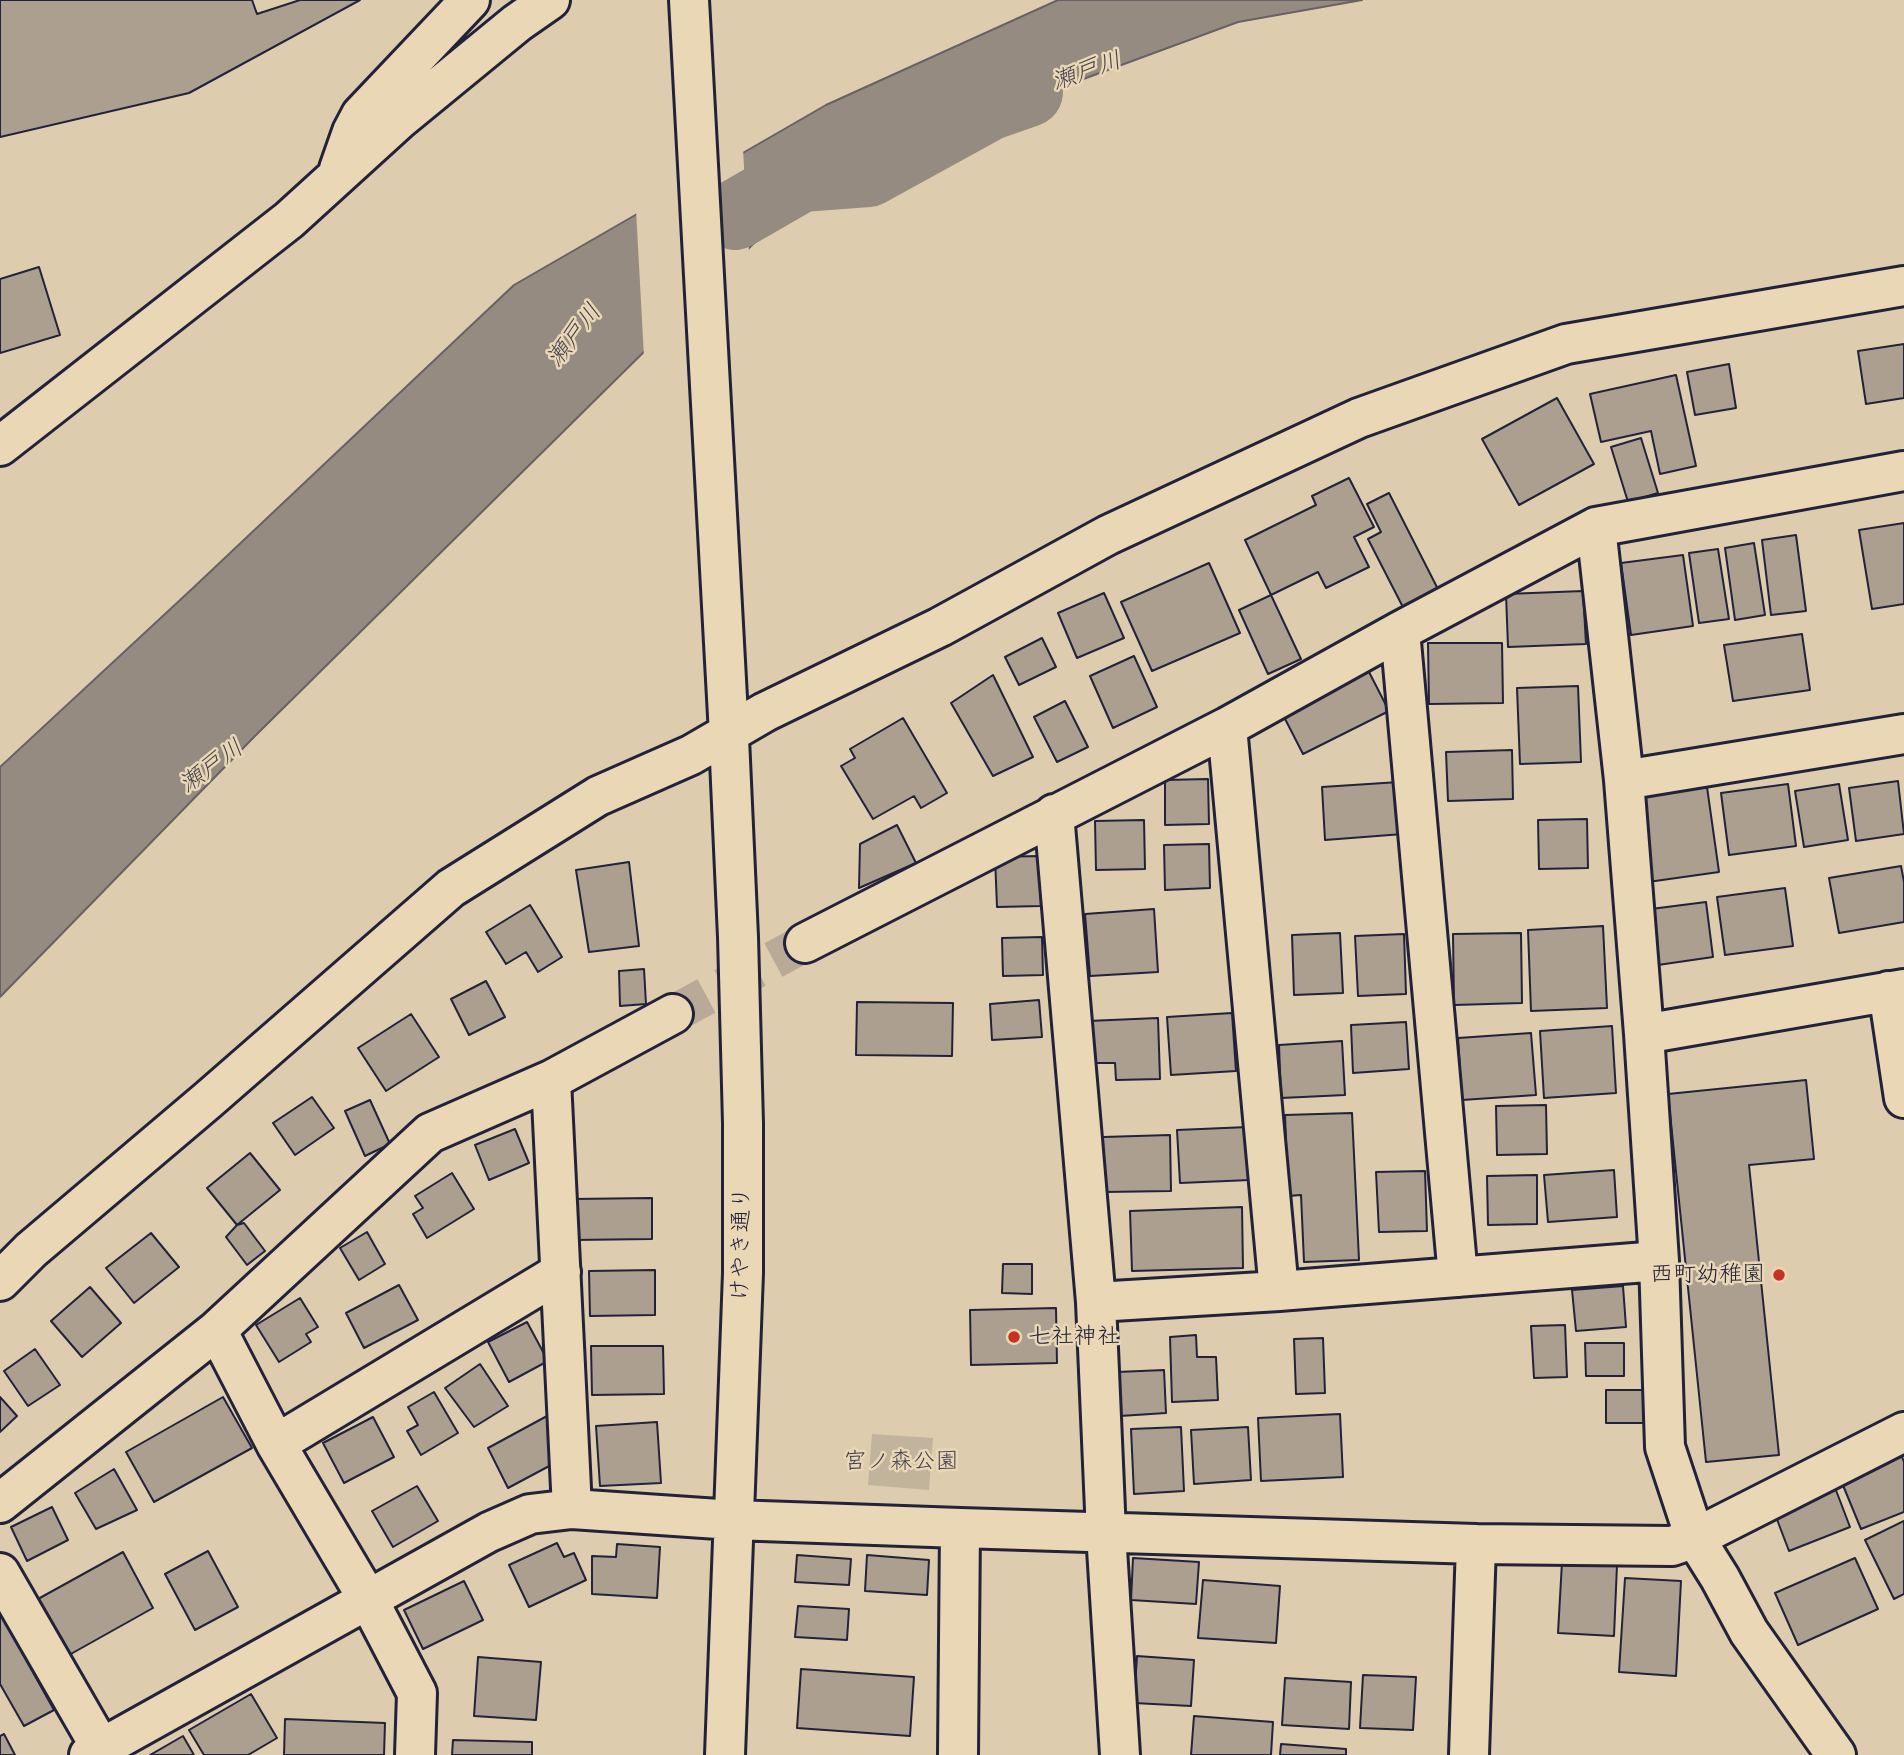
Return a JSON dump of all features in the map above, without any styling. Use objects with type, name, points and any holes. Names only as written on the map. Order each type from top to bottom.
[{"type":"street","points":[[335,178],[361,115],[470,0]]},
{"type":"street","points":[[0,446],[289,220],[411,110],[517,23],[550,0]]},
{"type":"street","name":"けやき通り","points":[[689,0],[728,725],[743,1123],[743,1273],[724,1755]]},
{"type":"street","points":[[0,1281],[31,1250],[208,1100],[451,887],[598,796],[691,755],[728,725],[765,712],[940,626],[1108,535],[1359,418],[1566,344],[1904,286]]},
{"type":"street","points":[[805,943],[1227,726],[1596,527],[1904,471]]},
{"type":"street","points":[[1596,527],[1624,780],[1644,1034],[1658,1261],[1665,1447],[1695,1538],[1749,1632],[1836,1755]]},
{"type":"street","points":[[1400,631],[1458,1277]]},
{"type":"street","points":[[1227,726],[1279,1291]]},
{"type":"street","points":[[1624,780],[1904,734]]},
{"type":"street","points":[[1054,814],[1096,1302],[1106,1533],[1120,1755]]},
{"type":"street","points":[[1644,1034],[1896,990],[1904,1098]]},
{"type":"street","points":[[0,1503],[217,1330],[430,1133],[551,1080],[673,1014]]},
{"type":"street","points":[[551,1080],[572,1509]]},
{"type":"street","points":[[1096,1302],[1279,1291],[1658,1261]]},
{"type":"street","points":[[276,1444],[561,1272]]},
{"type":"street","points":[[217,1330],[276,1444],[369,1601],[417,1693],[415,1755]]},
{"type":"street","points":[[0,1573],[98,1753],[489,1532],[530,1514],[572,1509],[733,1520],[1106,1533],[1476,1544],[1671,1546],[1695,1538],[1904,1432]]},
{"type":"street","points":[[958,1755],[960,1528]]},
{"type":"street","points":[[1469,1755],[1476,1544]]},
{"type":"green space","name":"宮ノ森公園","points":[[872,1434],[933,1438],[929,1490],[868,1485]]},
{"type":"water","points":[[1058,0],[1362,0],[1238,22],[823,175],[255,736],[0,997],[0,767],[514,285],[826,105]]},
{"type":"pier","points":[[743,149],[749,253],[644,357],[636,210]]},
{"type":"building","points":[[0,0],[252,0],[257,14],[300,0],[360,0],[189,93],[0,137]]},
{"type":"building","points":[[39,267],[60,335],[0,353],[0,279]]},
{"type":"building","points":[[1904,344],[1904,398],[1866,404],[1858,351]]},
{"type":"building","points":[[1729,364],[1736,408],[1695,415],[1687,372]]},
{"type":"building","points":[[1676,375],[1696,466],[1660,474],[1651,431],[1601,442],[1590,394]]},
{"type":"building","points":[[1557,398],[1594,464],[1519,505],[1482,439]]},
{"type":"building","points":[[1641,438],[1658,493],[1628,502],[1611,447]]},
{"type":"building","points":[[1349,478],[1374,527],[1354,537],[1369,567],[1326,588],[1318,572],[1271,595],[1245,540],[1316,505],[1312,496]]},
{"type":"building","points":[[1389,493],[1442,597],[1407,615],[1368,539],[1381,532],[1367,504]]},
{"type":"building","points":[[1904,523],[1904,604],[1872,609],[1859,530]]},
{"type":"building","points":[[1796,535],[1806,611],[1771,615],[1762,540]]},
{"type":"building","points":[[1754,543],[1765,615],[1735,620],[1725,548]]},
{"type":"building","points":[[1718,549],[1729,619],[1699,623],[1689,553]]},
{"type":"building","points":[[1683,555],[1693,626],[1631,635],[1621,563]]},
{"type":"building","points":[[1209,563],[1240,633],[1152,671],[1121,602]]},
{"type":"building","points":[[1583,591],[1586,644],[1508,647],[1506,594]]},
{"type":"building","points":[[1104,593],[1124,638],[1077,658],[1058,613]]},
{"type":"building","points":[[1271,595],[1301,659],[1268,674],[1239,610]]},
{"type":"building","points":[[1802,634],[1810,690],[1733,701],[1724,645]]},
{"type":"building","points":[[1042,638],[1056,667],[1019,685],[1005,657]]},
{"type":"building","points":[[1428,643],[1502,643],[1503,703],[1429,704]]},
{"type":"building","points":[[1134,656],[1157,707],[1113,728],[1090,676]]},
{"type":"building","points":[[1368,670],[1389,711],[1303,754],[1282,713]]},
{"type":"building","points":[[993,675],[1033,757],[993,776],[951,703]]},
{"type":"building","points":[[1578,686],[1581,762],[1520,764],[1517,688]]},
{"type":"building","points":[[1065,701],[1088,747],[1057,762],[1034,717]]},
{"type":"building","points":[[903,718],[947,793],[921,808],[914,796],[873,819],[841,766],[855,758],[850,749]]},
{"type":"building","points":[[1512,750],[1513,799],[1448,801],[1446,752]]},
{"type":"building","points":[[1208,779],[1209,824],[1165,825],[1165,780]]},
{"type":"building","points":[[1898,781],[1904,834],[1856,841],[1849,788]]},
{"type":"building","points":[[1399,782],[1403,834],[1325,840],[1322,787]]},
{"type":"building","points":[[1788,784],[1796,846],[1729,855],[1721,793]]},
{"type":"building","points":[[1839,784],[1848,840],[1804,847],[1795,791]]},
{"type":"building","points":[[1707,787],[1719,872],[1648,882],[1636,796]]},
{"type":"building","points":[[1587,819],[1588,868],[1539,869],[1538,820]]},
{"type":"building","points":[[1144,820],[1145,869],[1096,870],[1095,821]]},
{"type":"building","points":[[897,825],[916,863],[859,888],[860,844]]},
{"type":"building","points":[[1209,844],[1210,888],[1165,890],[1164,845]]},
{"type":"building","points":[[1039,856],[1041,906],[997,907],[995,857]]},
{"type":"building","points":[[629,862],[639,946],[589,952],[576,870]]},
{"type":"building","points":[[1901,866],[1904,882],[1904,922],[1839,933],[1829,878]]},
{"type":"building","points":[[1785,888],[1793,946],[1725,955],[1717,897]]},
{"type":"building","points":[[1706,902],[1713,957],[1651,966],[1643,910]]},
{"type":"building","points":[[530,905],[562,957],[538,972],[526,952],[506,964],[486,932]]},
{"type":"building","points":[[1154,909],[1158,972],[1090,976],[1085,914]]},
{"type":"building","points":[[1603,926],[1607,1008],[1531,1011],[1528,930]]},
{"type":"building","points":[[1340,933],[1343,993],[1294,995],[1292,935]]},
{"type":"building","points":[[1521,933],[1522,1003],[1454,1005],[1453,934]]},
{"type":"building","points":[[1404,934],[1406,994],[1358,996],[1355,936]]},
{"type":"building","points":[[1042,937],[1043,975],[1003,976],[1002,938]]},
{"type":"building","points":[[644,969],[646,1004],[620,1006],[619,971]]},
{"type":"building","points":[[486,981],[505,1017],[469,1035],[451,999]]},
{"type":"building","points":[[1039,1000],[1042,1037],[992,1040],[990,1004]]},
{"type":"building","points":[[857,1002],[953,1003],[952,1056],[856,1055]]},
{"type":"building","points":[[1232,1013],[1236,1071],[1171,1075],[1167,1017]]},
{"type":"building","points":[[411,1014],[439,1057],[386,1091],[358,1048]]},
{"type":"building","points":[[1158,1018],[1160,1079],[1116,1080],[1115,1063],[1090,1063],[1088,1021]]},
{"type":"building","points":[[1406,1022],[1409,1069],[1353,1073],[1351,1025]]},
{"type":"building","points":[[1612,1026],[1616,1093],[1544,1098],[1540,1031]]},
{"type":"building","points":[[1531,1033],[1536,1095],[1462,1100],[1458,1038]]},
{"type":"building","points":[[1342,1041],[1345,1095],[1281,1098],[1279,1045]]},
{"type":"building","points":[[1806,1080],[1814,1159],[1749,1165],[1779,1455],[1706,1462],[1668,1094]]},
{"type":"building","points":[[312,1097],[334,1128],[295,1155],[273,1123]]},
{"type":"building","points":[[370,1100],[390,1144],[365,1156],[345,1111]]},
{"type":"building","points":[[1546,1105],[1547,1154],[1497,1155],[1496,1106]]},
{"type":"building","points":[[1352,1113],[1359,1260],[1304,1262],[1301,1195],[1288,1196],[1285,1115]]},
{"type":"building","points":[[1248,1127],[1250,1180],[1180,1183],[1177,1130]]},
{"type":"building","points":[[515,1129],[529,1163],[489,1180],[475,1145]]},
{"type":"building","points":[[1170,1135],[1171,1191],[1104,1192],[1103,1137]]},
{"type":"building","points":[[250,1153],[280,1190],[237,1225],[207,1188]]},
{"type":"building","points":[[1614,1170],[1617,1217],[1548,1222],[1544,1175]]},
{"type":"building","points":[[1425,1171],[1427,1231],[1379,1232],[1376,1172]]},
{"type":"building","points":[[452,1173],[474,1209],[427,1238],[413,1214],[423,1208],[415,1196]]},
{"type":"building","points":[[1537,1175],[1537,1224],[1488,1225],[1487,1176]]},
{"type":"building","points":[[652,1198],[652,1239],[573,1240],[573,1199]]},
{"type":"building","points":[[1242,1207],[1243,1268],[1132,1271],[1130,1211]]},
{"type":"building","points":[[244,1223],[265,1251],[247,1265],[226,1237],[237,1225]]},
{"type":"building","points":[[367,1232],[385,1264],[359,1280],[340,1248]]},
{"type":"building","points":[[151,1233],[179,1267],[134,1303],[106,1268]]},
{"type":"building","points":[[1003,1264],[1032,1264],[1032,1294],[1002,1293]]},
{"type":"building","points":[[655,1270],[655,1315],[590,1316],[589,1271]]},
{"type":"building","points":[[399,1285],[418,1320],[364,1348],[346,1313]]},
{"type":"building","points":[[1623,1286],[1626,1327],[1576,1331],[1572,1290]]},
{"type":"building","points":[[90,1287],[121,1323],[82,1357],[51,1321]]},
{"type":"building","points":[[300,1298],[318,1327],[306,1334],[311,1342],[279,1362],[256,1325]]},
{"type":"building","name":"七社神社","points":[[1056,1308],[1057,1363],[971,1365],[970,1310]]},
{"type":"building","points":[[527,1322],[548,1361],[509,1382],[488,1342]]},
{"type":"building","points":[[1565,1325],[1567,1377],[1534,1378],[1531,1326]]},
{"type":"building","points":[[1196,1335],[1197,1357],[1216,1357],[1218,1400],[1172,1402],[1170,1337]]},
{"type":"building","points":[[1323,1338],[1325,1393],[1296,1394],[1294,1339]]},
{"type":"building","points":[[1585,1343],[1624,1343],[1624,1376],[1586,1376]]},
{"type":"building","points":[[591,1346],[663,1346],[664,1394],[592,1395]]},
{"type":"building","points":[[35,1349],[60,1385],[28,1406],[4,1371]]},
{"type":"building","points":[[480,1364],[508,1406],[474,1427],[445,1388]]},
{"type":"building","points":[[1164,1370],[1166,1413],[1120,1416],[1117,1372]]},
{"type":"building","points":[[1606,1390],[1644,1390],[1644,1423],[1606,1423]]},
{"type":"building","points":[[434,1392],[458,1433],[421,1455],[407,1431],[418,1425],[408,1407]]},
{"type":"building","points":[[0,1397],[17,1416],[0,1432]]},
{"type":"building","points":[[223,1397],[252,1448],[154,1502],[126,1452]]},
{"type":"building","points":[[1340,1414],[1343,1477],[1261,1481],[1258,1418]]},
{"type":"building","points":[[547,1416],[553,1464],[508,1488],[488,1448]]},
{"type":"building","points":[[373,1417],[394,1457],[344,1483],[323,1443]]},
{"type":"building","points":[[657,1422],[661,1483],[600,1486],[596,1426]]},
{"type":"building","points":[[1181,1427],[1184,1491],[1134,1494],[1131,1429]]},
{"type":"building","points":[[1248,1427],[1251,1480],[1194,1484],[1191,1430]]},
{"type":"building","points":[[1901,1454],[1904,1462],[1904,1512],[1861,1529],[1840,1478]]},
{"type":"building","points":[[114,1469],[137,1510],[96,1529],[75,1493]]},
{"type":"building","points":[[1834,1485],[1850,1527],[1789,1551],[1773,1509]]},
{"type":"building","points":[[417,1486],[438,1521],[393,1547],[372,1511]]},
{"type":"building","points":[[52,1507],[68,1540],[27,1561],[11,1527]]},
{"type":"building","points":[[1904,1521],[1904,1594],[1894,1599],[1865,1540]]},
{"type":"building","points":[[557,1543],[564,1557],[574,1553],[586,1580],[529,1607],[509,1565]]},
{"type":"building","points":[[617,1544],[660,1547],[657,1598],[592,1594],[592,1556],[616,1557]]},
{"type":"building","points":[[208,1551],[238,1607],[195,1630],[165,1574]]},
{"type":"building","points":[[123,1552],[153,1608],[69,1655],[38,1599]]},
{"type":"building","points":[[797,1555],[851,1559],[849,1585],[795,1582]]},
{"type":"building","points":[[867,1555],[929,1560],[927,1595],[865,1591]]},
{"type":"building","points":[[1133,1558],[1199,1562],[1196,1604],[1131,1600]]},
{"type":"building","points":[[1855,1558],[1878,1609],[1798,1645],[1775,1593]]},
{"type":"building","points":[[1562,1562],[1617,1565],[1614,1636],[1558,1633]]},
{"type":"building","points":[[1625,1578],[1681,1581],[1676,1676],[1619,1672]]},
{"type":"building","points":[[1203,1580],[1280,1586],[1276,1643],[1198,1638]]},
{"type":"building","points":[[464,1581],[483,1620],[423,1649],[404,1610]]},
{"type":"building","points":[[798,1606],[849,1609],[847,1640],[795,1637]]},
{"type":"building","points":[[0,1613],[54,1710],[24,1726],[0,1684]]},
{"type":"building","points":[[1137,1656],[1194,1660],[1191,1706],[1134,1703]]},
{"type":"building","points":[[478,1657],[541,1662],[536,1720],[474,1716]]},
{"type":"building","points":[[801,1669],[914,1677],[910,1736],[797,1728]]},
{"type":"building","points":[[1363,1675],[1416,1677],[1413,1730],[1360,1728]]},
{"type":"building","points":[[1285,1678],[1351,1682],[1349,1729],[1282,1725]]},
{"type":"building","points":[[251,1694],[277,1738],[248,1755],[204,1755],[189,1730]]},
{"type":"building","points":[[1194,1716],[1273,1722],[1271,1755],[1191,1755]]},
{"type":"building","points":[[285,1719],[385,1723],[384,1755],[284,1755]]},
{"type":"building","points":[[4,1734],[15,1755],[0,1755],[0,1736]]},
{"type":"building","points":[[183,1736],[194,1755],[150,1755]]},
{"type":"building","points":[[453,1740],[532,1742],[532,1755],[452,1755]]},
{"type":"building","points":[[1281,1744],[1346,1749],[1346,1755],[1280,1755]]},
{"type":"waterway","name":"瀬戸川","points":[[735,215],[801,177],[868,172],[988,106],[1028,92]]},
{"type":"tunnel","points":[[673,1014],[805,943]]},
{"type":"place","name":"西町幼稚園","points":[[1779,1275]]},
{"type":"place","name":"七社神社","points":[[1014,1337]]}]
